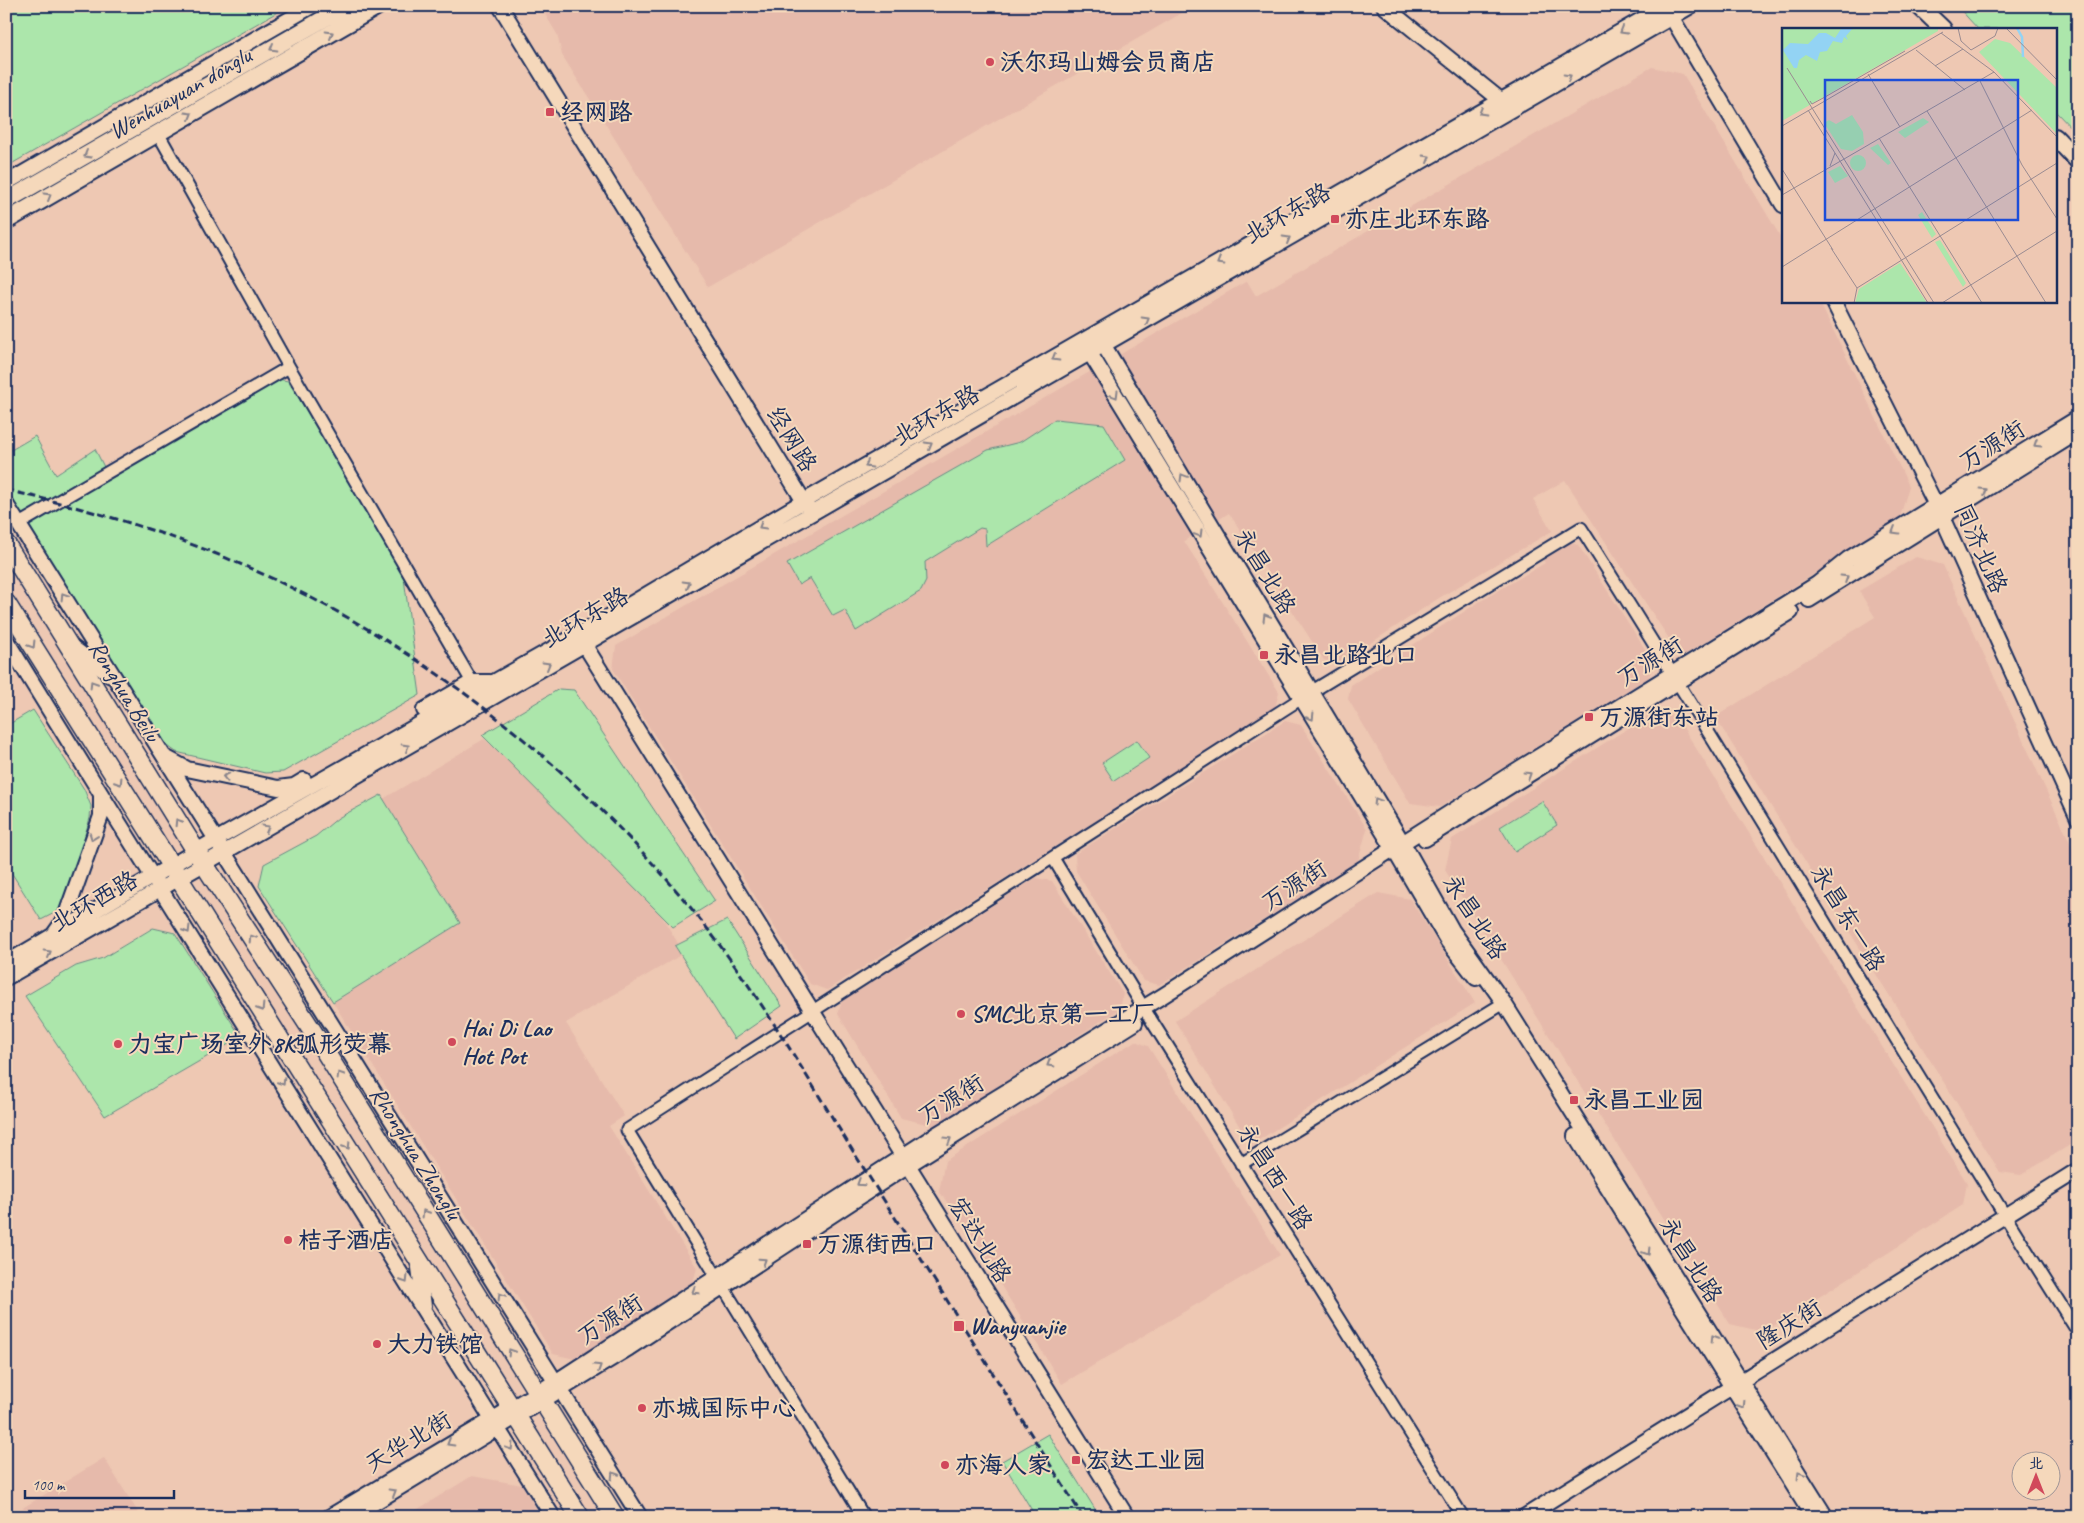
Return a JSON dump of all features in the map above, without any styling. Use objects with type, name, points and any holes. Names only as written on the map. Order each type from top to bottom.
[{"type":"main road","name":"Wenhuayuan donglu","points":[[6,201],[346,6]]},
{"type":"main road","name":"Wenhuayuan donglu","points":[[6,221],[378,6]]},
{"type":"main road","points":[[1919,6],[1942,28]]},
{"type":"main road","points":[[2056,138],[2078,161]]},
{"type":"main road","name":"Ronghua Beilu","points":[[6,544],[200,857]]},
{"type":"main road","points":[[6,603],[580,1517]]},
{"type":"main road","name":"Rhonghua Zhonglu","points":[[200,857],[311,1028],[615,1517]]},
{"type":"street","points":[[6,184],[312,6]]},
{"type":"street","name":"经网路","points":[[500,6],[807,507]]},
{"type":"street","points":[[1384,6],[1507,105]]},
{"type":"street","name":"北环东路","points":[[200,857],[223,852],[807,507],[1101,340],[1668,12],[1691,6]]},
{"type":"street","points":[[1668,12],[1782,203]]},
{"type":"street","points":[[158,133],[289,367],[472,682]]},
{"type":"street","points":[[6,184],[57,172]]},
{"type":"street","name":"同济北路","points":[[1834,302],[1940,512],[2078,818]]},
{"type":"street","name":"永昌北路","points":[[1101,340],[1305,696]]},
{"type":"street","name":"永昌北路","points":[[1087,347],[1400,849],[1448,942],[1500,1005],[1736,1384],[1813,1517]]},
{"type":"street","points":[[19,524],[289,367]]},
{"type":"street","name":"万源街","points":[[514,1412],[719,1283],[904,1161],[1676,678],[1817,584],[1848,559],[1940,512],[2077,423]]},
{"type":"street","points":[[6,504],[638,1515]]},
{"type":"street","name":"永昌东一路","points":[[1305,696],[1582,528],[1676,678],[2004,1216],[2078,1332]]},
{"type":"street","name":"北环东路","points":[[200,857],[216,840],[494,682],[581,639]]},
{"type":"street","name":"宏达北路","points":[[581,639],[1127,1517]]},
{"type":"street","points":[[6,640],[54,715],[100,794],[161,888],[553,1517]]},
{"type":"street","points":[[68,644],[117,681]]},
{"type":"street","points":[[47,668],[54,715]]},
{"type":"street","points":[[165,756],[187,769],[278,788],[294,786],[472,682],[494,682]]},
{"type":"street","points":[[864,1517],[627,1130],[811,1010],[1053,858],[1305,696]]},
{"type":"street","points":[[52,937],[64,920],[101,816],[100,794]]},
{"type":"street","name":"北环西路","points":[[6,978],[161,888],[175,872],[200,857]]},
{"type":"street","name":"永昌西一路","points":[[1053,858],[1145,1011],[1464,1517]]},
{"type":"street","name":"北环西路","points":[[6,963],[153,876],[175,872]]},
{"type":"street","points":[[306,984],[311,1028]]},
{"type":"street","points":[[1241,1164],[1500,1005]]},
{"type":"street","name":"隆庆街","points":[[1524,1517],[2078,1170]]},
{"type":"street","points":[[417,1257],[425,1311]]},
{"type":"street","name":"永昌北路","points":[[1736,1384],[1826,1517]]},
{"type":"street","name":"天华北街","points":[[329,1517],[514,1412]]},
{"type":"street","name":"天华北街","points":[[351,1517],[495,1423]]},
{"type":"shaded area","points":[[540,6],[1194,6],[708,287],[562,55],[557,34]]},
{"type":"shaded area","points":[[1652,67],[1683,74],[1782,239],[1782,302],[1819,302],[1909,486],[1899,521],[1681,657],[1565,480],[1533,499],[1552,531],[1439,598],[1339,664],[1324,660],[1229,513],[1184,541],[1279,692],[1275,708],[827,990],[810,984],[613,669],[616,646],[1247,281],[1256,296]]},
{"type":"shaded area","points":[[1571,543],[1578,545],[1654,663],[1649,677],[1440,807],[1410,803],[1348,699],[1351,685],[1479,602],[1545,563],[1543,560]]},
{"type":"shaded area","points":[[1916,557],[1943,565],[2078,860],[2078,1140],[2021,1175],[2000,1172],[1715,717],[1875,617],[1859,591]]},
{"type":"shaded area","points":[[1654,712],[1676,716],[1967,1183],[1963,1205],[1764,1332],[1730,1324],[1445,870],[1452,839]]},
{"type":"shaded area","points":[[1285,721],[1301,725],[1367,829],[1358,861],[1159,985],[1144,981],[1076,871],[1075,854]]},
{"type":"shaded area","points":[[484,739],[570,816],[629,879],[662,917],[684,953],[566,1023],[624,1116],[609,1126],[697,1268],[693,1282],[575,1359],[553,1354],[333,1002],[459,923],[383,799]]},
{"type":"shaded area","name":"SMC北京第一工厂","points":[[1036,878],[1052,881],[1123,994],[1120,1009],[935,1126],[901,1118],[838,1014],[842,1001]]},
{"type":"shaded area","points":[[1378,893],[1410,899],[1475,1003],[1251,1145],[1175,1021]]},
{"type":"shaded area","points":[[1135,1041],[1148,1046],[1280,1255],[1062,1384],[966,1229],[939,1191],[945,1161]]},
{"type":"shaded area","points":[[104,1458],[141,1517],[8,1517]]},
{"type":"shaded area","points":[[472,1476],[522,1485],[541,1517],[405,1517]]},
{"type":"green space","points":[[6,6],[288,6],[6,167]]},
{"type":"green space","points":[[1957,6],[2078,6],[2078,135],[2056,112],[2056,28],[1977,28]]},
{"type":"green space","points":[[278,379],[288,381],[402,564],[420,695],[283,772],[265,773],[176,752],[165,744],[6,491],[6,453],[35,436],[56,475],[95,449],[110,479]]},
{"type":"green space","points":[[1055,419],[1104,424],[1125,460],[986,546],[985,529],[980,528],[925,562],[926,581],[921,591],[856,631],[845,610],[833,616],[810,578],[799,585],[787,564],[988,450],[1020,442]]},
{"type":"green space","points":[[559,689],[574,690],[715,901],[673,927],[482,735]]},
{"type":"green space","points":[[33,710],[84,789],[91,806],[90,818],[62,909],[41,920],[6,864],[6,726]]},
{"type":"green space","points":[[1137,740],[1149,758],[1114,781],[1102,763]]},
{"type":"green space","points":[[381,795],[460,923],[333,1002],[259,886],[264,864],[316,836],[338,818]]},
{"type":"green space","points":[[1542,801],[1557,825],[1515,852],[1500,827]]},
{"type":"green space","points":[[727,920],[782,1006],[734,1039],[675,946]]},
{"type":"green space","points":[[153,928],[175,933],[241,1037],[105,1116],[25,996],[76,966],[103,958]]},
{"type":"green space","points":[[1048,1434],[1100,1517],[1036,1517],[1002,1461]]},
{"type":"railway","points":[[6,490],[111,517],[163,534],[214,553],[285,584],[353,621],[419,661],[482,706],[542,755],[599,808],[653,864],[703,923],[744,979],[783,1037],[1083,1517]]},
{"type":"place","name":"沃尔玛山姆会员商店","points":[[990,62]]},
{"type":"place","name":"经网路","points":[[550,112]]},
{"type":"place","name":"亦庄北环东路","points":[[1335,219]]},
{"type":"place","name":"永昌北路北口","points":[[1264,655]]},
{"type":"place","name":"万源街东站","points":[[1589,717]]},
{"type":"place","name":"SMC北京第一工厂","points":[[961,1014]]},
{"type":"place","name":"Hai Di Lao Hot Pot","points":[[452,1042]]},
{"type":"place","name":"力宝广场室外8K弧形荧幕","points":[[118,1044]]},
{"type":"place","name":"永昌工业园","points":[[1574,1100]]},
{"type":"place","name":"桔子酒店","points":[[288,1240]]},
{"type":"place","name":"万源街西口","points":[[807,1244]]},
{"type":"place","name":"Wanyuanjie","points":[[959,1326]]},
{"type":"place","name":"大力铁馆","points":[[377,1344]]},
{"type":"place","name":"亦城国际中心","points":[[642,1408]]},
{"type":"place","name":"宏达工业园","points":[[1076,1460]]},
{"type":"place","name":"亦海人家","points":[[945,1465]]}]
